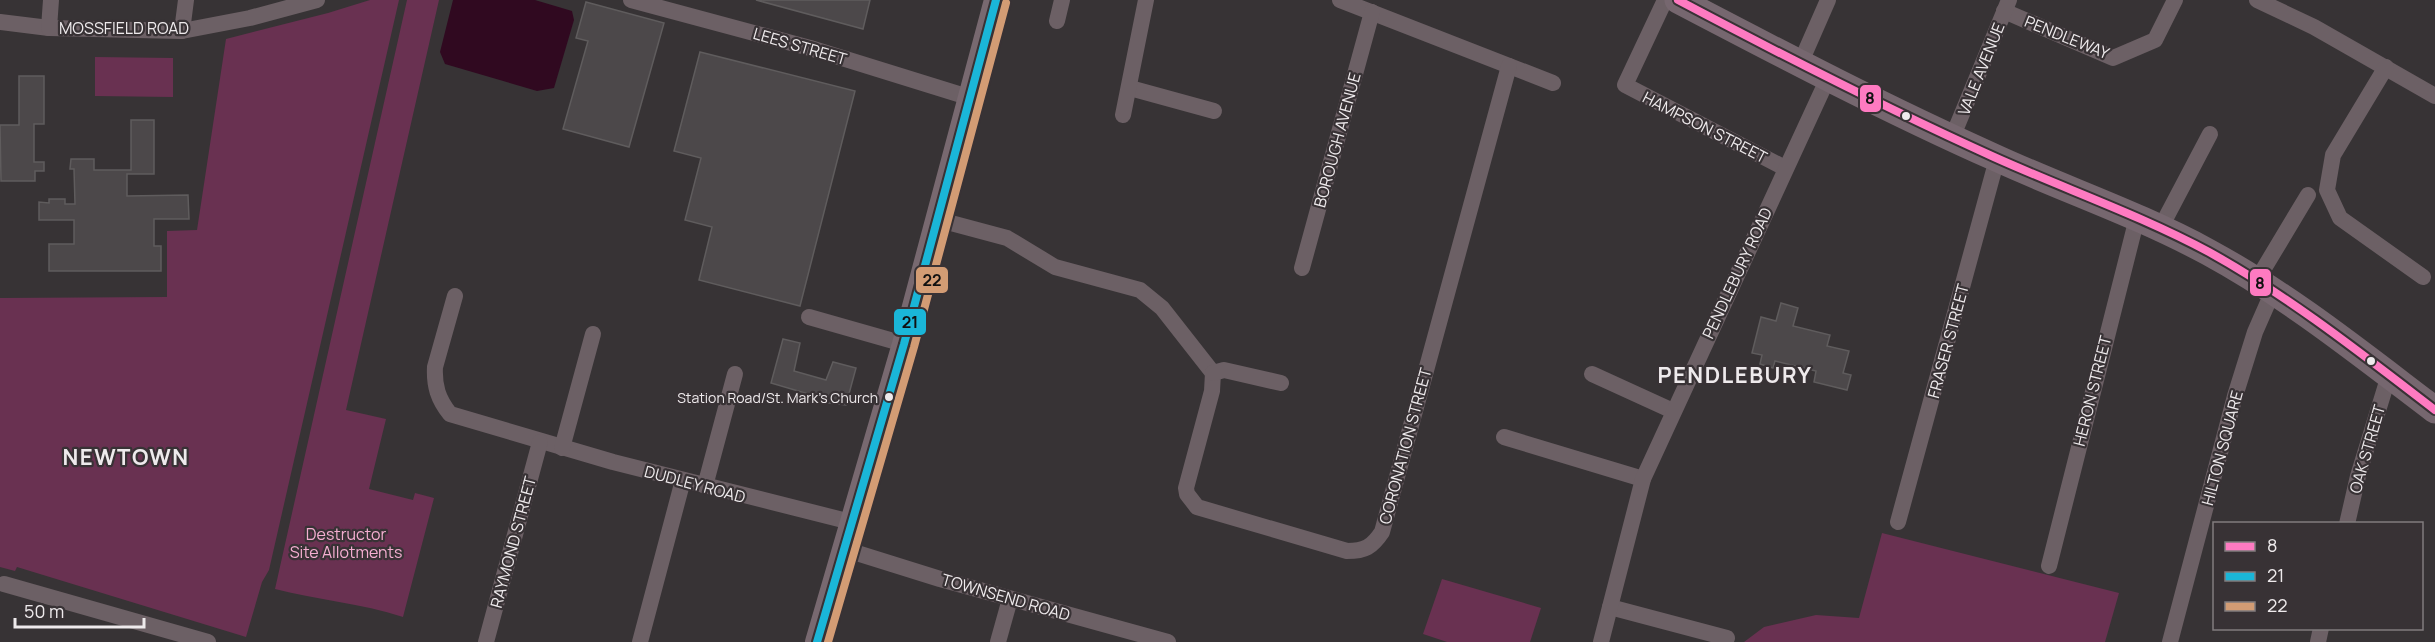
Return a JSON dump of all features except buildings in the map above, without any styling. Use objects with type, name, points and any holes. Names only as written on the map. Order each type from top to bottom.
[{"type":"main road","points":[[817,642],[904,344],[968,97],[996,0]]},
{"type":"main road","points":[[1678,0],[1800,64],[1952,138],[2149,222],[2265,285],[2435,410]]},
{"type":"street","points":[[49,28],[51,0]]},
{"type":"street","points":[[182,31],[186,0]]},
{"type":"street","name":"MOSSFIELD ROAD","points":[[0,22],[49,28],[182,31],[250,18],[317,0]]},
{"type":"street","name":"LEES STREET","points":[[631,0],[810,48],[968,97]]},
{"type":"street","points":[[1058,21],[1062,0]]},
{"type":"street","points":[[1123,116],[1146,0]]},
{"type":"street","points":[[1340,0],[1553,83]]},
{"type":"street","name":"HAMPSON STREET","points":[[1665,0],[1625,85],[1785,168]]},
{"type":"street","points":[[1800,64],[1828,0]]},
{"type":"street","name":"PENDLEWAY","points":[[2006,6],[2113,58],[2155,40],[2175,0]]},
{"type":"street","points":[[2257,0],[2314,27],[2435,96]]},
{"type":"street","name":"VALE AVENUE","points":[[1952,138],[2006,6]]},
{"type":"street","name":"BOROUGH AVENUE","points":[[1302,268],[1372,12]]},
{"type":"street","name":"CORONATION STREET","points":[[1213,373],[1212,391],[1186,488],[1187,494],[1197,507],[1347,550],[1359,551],[1374,544],[1382,532],[1509,66]]},
{"type":"street","points":[[2386,67],[2332,155],[2327,190],[2340,218],[2423,277]]},
{"type":"street","name":"PENDLEBURY ROAD","points":[[1601,642],[1643,479],[1828,78]]},
{"type":"street","points":[[1130,88],[1214,111]]},
{"type":"street","name":"HERON STREET","points":[[2049,566],[2149,222],[2210,134]]},
{"type":"street","name":"FRASER STREET","points":[[1899,522],[1997,159]]},
{"type":"street","name":"HILTON SQUARE","points":[[2170,642],[2235,396],[2255,332],[2265,285],[2308,195]]},
{"type":"street","points":[[936,219],[1006,238],[1056,267],[1140,290],[1162,309],[1213,373],[1224,370],[1281,383]]},
{"type":"street","name":"DUDLEY ROAD","points":[[455,296],[435,367],[434,380],[442,404],[450,414],[562,448],[851,522]]},
{"type":"street","points":[[810,317],[904,344]]},
{"type":"street","points":[[562,448],[593,334]]},
{"type":"street","points":[[705,486],[735,374]]},
{"type":"street","points":[[1592,374],[1673,411]]},
{"type":"street","name":"OAK STREET","points":[[2347,522],[2358,477],[2389,375]]},
{"type":"street","points":[[1504,437],[1643,479]]},
{"type":"street","name":"RAYMOND STREET","points":[[486,642],[540,442]]},
{"type":"street","points":[[640,642],[683,480]]},
{"type":"street","name":"TOWNSEND ROAD","points":[[844,549],[1010,599],[1168,642]]},
{"type":"street","points":[[4,584],[208,642]]},
{"type":"street","points":[[998,642],[1010,599]]},
{"type":"street","points":[[1610,607],[1727,638]]},
{"type":"green space","points":[[370,0],[399,0],[269,570],[262,582],[246,637],[17,567],[15,571],[0,567],[0,298],[167,297],[167,231],[197,230],[226,39]]},
{"type":"green space","name":"Destructor Site Allotments","points":[[407,0],[439,0],[346,410],[386,419],[369,489],[413,500],[415,493],[434,498],[403,617],[371,608],[275,589]]},
{"type":"green space","points":[[95,57],[173,58],[173,97],[95,96]]},
{"type":"green space","points":[[1882,533],[2119,593],[2105,642],[1744,642],[1764,627],[1816,615],[1859,618]]},
{"type":"green space","points":[[1442,579],[1541,608],[1530,642],[1447,642],[1423,634]]},
{"type":"shaded area","points":[[453,0],[535,0],[572,11],[574,20],[554,88],[537,91],[445,64],[440,52]]},
{"type":"transit line","name":"21","points":[[817,642],[904,344],[996,0]]},
{"type":"transit line","name":"8","points":[[1678,0],[1795,61],[1954,139],[2156,226],[2209,252],[2297,307],[2435,410]]},
{"type":"transit line","name":"22","points":[[828,642],[914,347],[1006,3]]},
{"type":"place","name":"Station Road/St. Mark's Church","points":[[889,397]]},
{"type":"district","name":"PENDLEBURY","points":[[1735,375]]},
{"type":"district","name":"NEWTOWN","points":[[126,457]]}]
